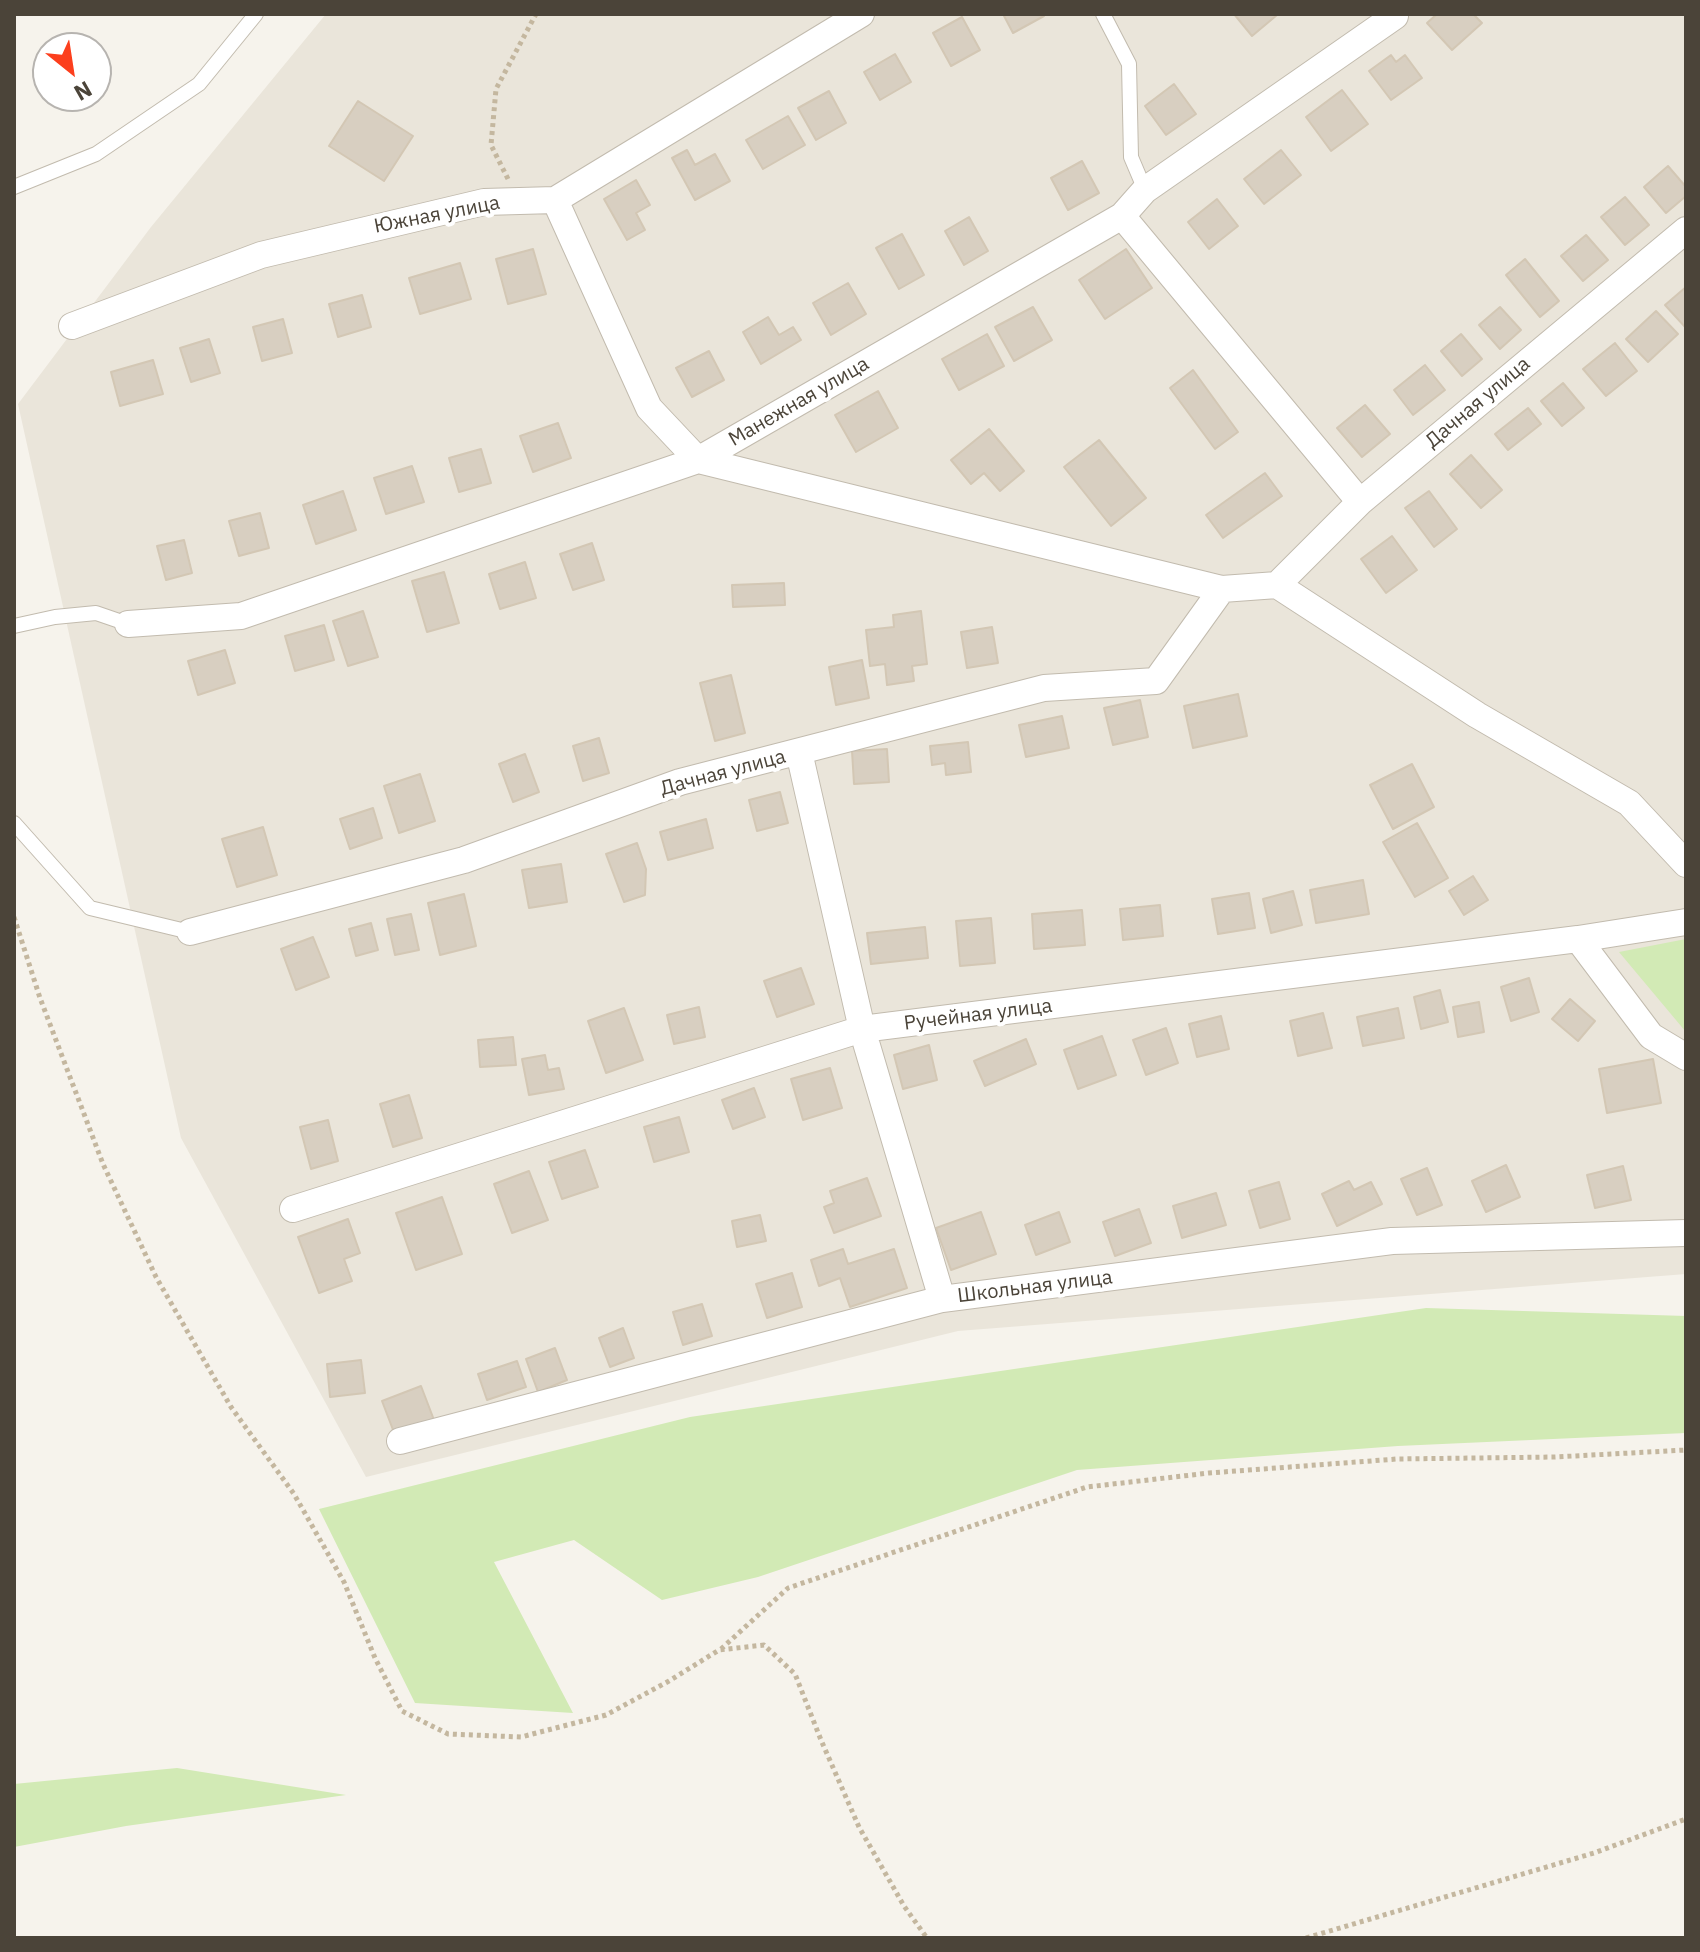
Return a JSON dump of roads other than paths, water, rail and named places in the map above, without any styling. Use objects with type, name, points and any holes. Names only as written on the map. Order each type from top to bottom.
[{"type":"street","points":[[861,14],[555,200],[649,408],[698,460],[1222,589],[1277,585],[1477,715],[1629,803],[1686,864]]},
{"type":"street","name":"Манежная улица","points":[[128,624],[241,616],[698,460],[1122,216],[1145,190],[1395,16]]},
{"type":"street","name":"Южная улица","points":[[72,326],[261,255],[484,202],[555,200]]},
{"type":"street","points":[[1122,216],[1360,502]]},
{"type":"street","name":"Дачная улица","points":[[1277,585],[1360,502],[1686,230]]},
{"type":"street","name":"Дачная улица","points":[[190,932],[464,860],[680,782],[1044,688],[1156,681],[1222,589]]},
{"type":"street","points":[[799,752],[862,1029],[942,1299]]},
{"type":"street","name":"Ручейная улица","points":[[293,1209],[862,1029],[1578,939],[1686,922]]},
{"type":"street","points":[[1578,939],[1651,1036],[1686,1057]]},
{"type":"street","name":"Школьная улица","points":[[400,1441],[942,1299],[1392,1241],[1686,1233]]},
{"type":"lane","points":[[14,187],[96,154],[199,84],[256,14]]},
{"type":"lane","points":[[1103,14],[1129,64],[1131,157],[1145,190]]},
{"type":"lane","points":[[14,626],[55,617],[96,613],[128,624]]},
{"type":"lane","points":[[14,823],[90,908],[190,932]]}]
